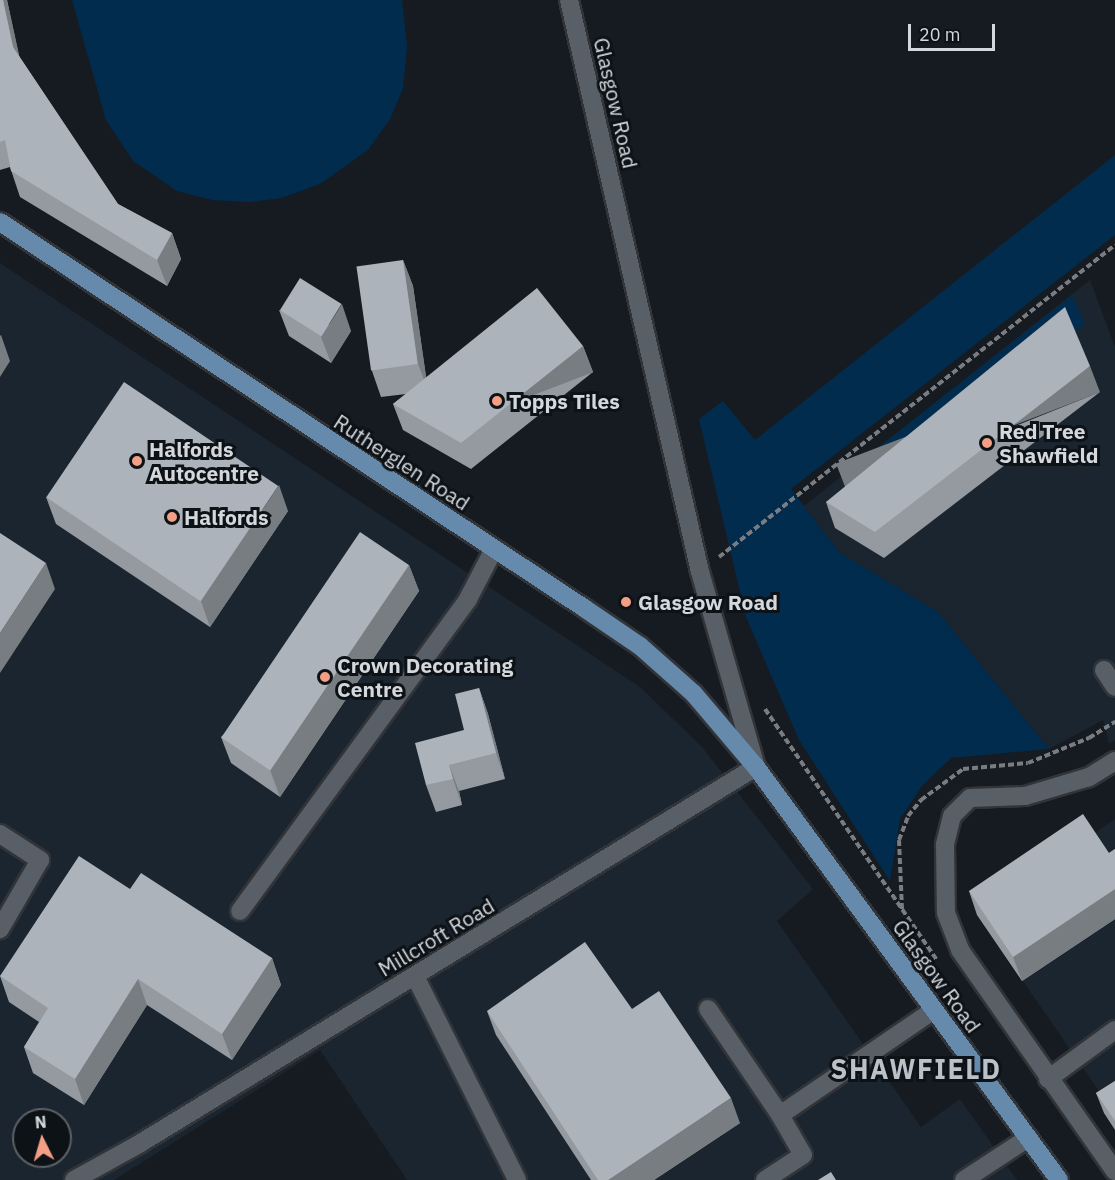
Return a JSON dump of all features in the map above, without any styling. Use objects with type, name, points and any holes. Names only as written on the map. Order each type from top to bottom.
[{"type":"main road","name":"Rutherglen Road","points":[[0,222],[640,646],[694,694],[756,767]]},
{"type":"main road","name":"Glasgow Road","points":[[756,767],[1059,1180]]},
{"type":"street","name":"Glasgow Road","points":[[569,0],[700,572],[756,767]]},
{"type":"street","points":[[240,911],[468,599],[494,549]]},
{"type":"street","points":[[1104,670],[1115,687]]},
{"type":"street","name":"Glasgow Road","points":[[1115,761],[1089,777],[1025,796],[970,798],[952,816],[945,845],[946,913],[960,950],[1048,1079],[1115,1171]]},
{"type":"street","name":"Millcroft Road","points":[[74,1180],[139,1144],[756,767]]},
{"type":"street","points":[[0,834],[40,860],[0,929]]},
{"type":"street","points":[[415,976],[517,1180]]},
{"type":"street","points":[[708,1009],[780,1115],[803,1155],[765,1180]]},
{"type":"street","points":[[780,1115],[934,1010]]},
{"type":"street","points":[[1048,1079],[1115,1029]]},
{"type":"street","points":[[964,1180],[1028,1138]]},
{"type":"path","points":[[720,556],[1115,245]]},
{"type":"path","points":[[764,706],[941,967]]},
{"type":"shaded area","points":[[72,0],[402,0],[407,47],[403,89],[390,119],[368,150],[320,184],[281,198],[250,202],[212,200],[177,191],[133,161],[106,120]]},
{"type":"shaded area","points":[[1115,155],[1115,235],[791,489],[839,552],[938,612],[1049,749],[951,758],[922,786],[900,819],[890,881],[799,740],[746,617],[699,419],[723,401],[755,440]]},
{"type":"shaded area","points":[[0,263],[640,687],[702,747],[813,889],[777,921],[921,1127],[960,1099],[1017,1180],[407,1180],[320,1050],[114,1180],[0,1180]]},
{"type":"shaded area","points":[[1090,280],[1115,347],[1115,740],[1109,744],[1103,720],[1049,749],[938,612],[839,552],[804,506]]},
{"type":"shaded area","points":[[1072,295],[1085,324],[878,493],[865,458]]},
{"type":"shaded area","points":[[1115,819],[1115,1114],[977,915]]},
{"type":"building","points":[[0,0],[3,0],[13,47],[118,204],[172,233],[157,260],[11,171],[5,140],[0,142]]},
{"type":"building","points":[[403,260],[418,364],[371,371],[356,267]]},
{"type":"building","points":[[300,278],[342,304],[321,336],[280,310]]},
{"type":"building","points":[[537,288],[583,346],[461,443],[393,404]]},
{"type":"building","points":[[1065,307],[1090,366],[875,532],[826,502]]},
{"type":"building","name":"Halfords","points":[[124,382],[278,486],[200,601],[46,497]]},
{"type":"building","points":[[360,532],[409,565],[270,771],[221,738]]},
{"type":"building","points":[[0,533],[46,563],[0,633]]},
{"type":"building","points":[[479,688],[496,753],[449,765],[453,779],[426,785],[415,743],[464,730],[455,694]]},
{"type":"building","points":[[1083,814],[1109,853],[1115,849],[1115,889],[1013,957],[969,891]]},
{"type":"building","points":[[79,856],[130,889],[141,873],[272,958],[222,1034],[138,979],[75,1079],[24,1047],[48,1008],[0,976]]},
{"type":"building","points":[[585,942],[632,1009],[659,991],[731,1098],[608,1180],[598,1180],[487,1011]]},
{"type":"building","points":[[1115,1081],[1115,1121],[1096,1093]]},
{"type":"building","points":[[831,1172],[836,1180],[818,1180]]},
{"type":"place","name":"Topps Tiles","points":[[497,401]]},
{"type":"place","name":"Red Tree Shawfield","points":[[987,443]]},
{"type":"place","name":"Halfords Autocentre","points":[[137,461]]},
{"type":"place","name":"Halfords","points":[[172,517]]},
{"type":"place","name":"Glasgow Road","points":[[626,602]]},
{"type":"place","name":"Crown Decorating Centre","points":[[325,677]]},
{"type":"district","name":"SHAWFIELD","points":[[916,1069]]}]
